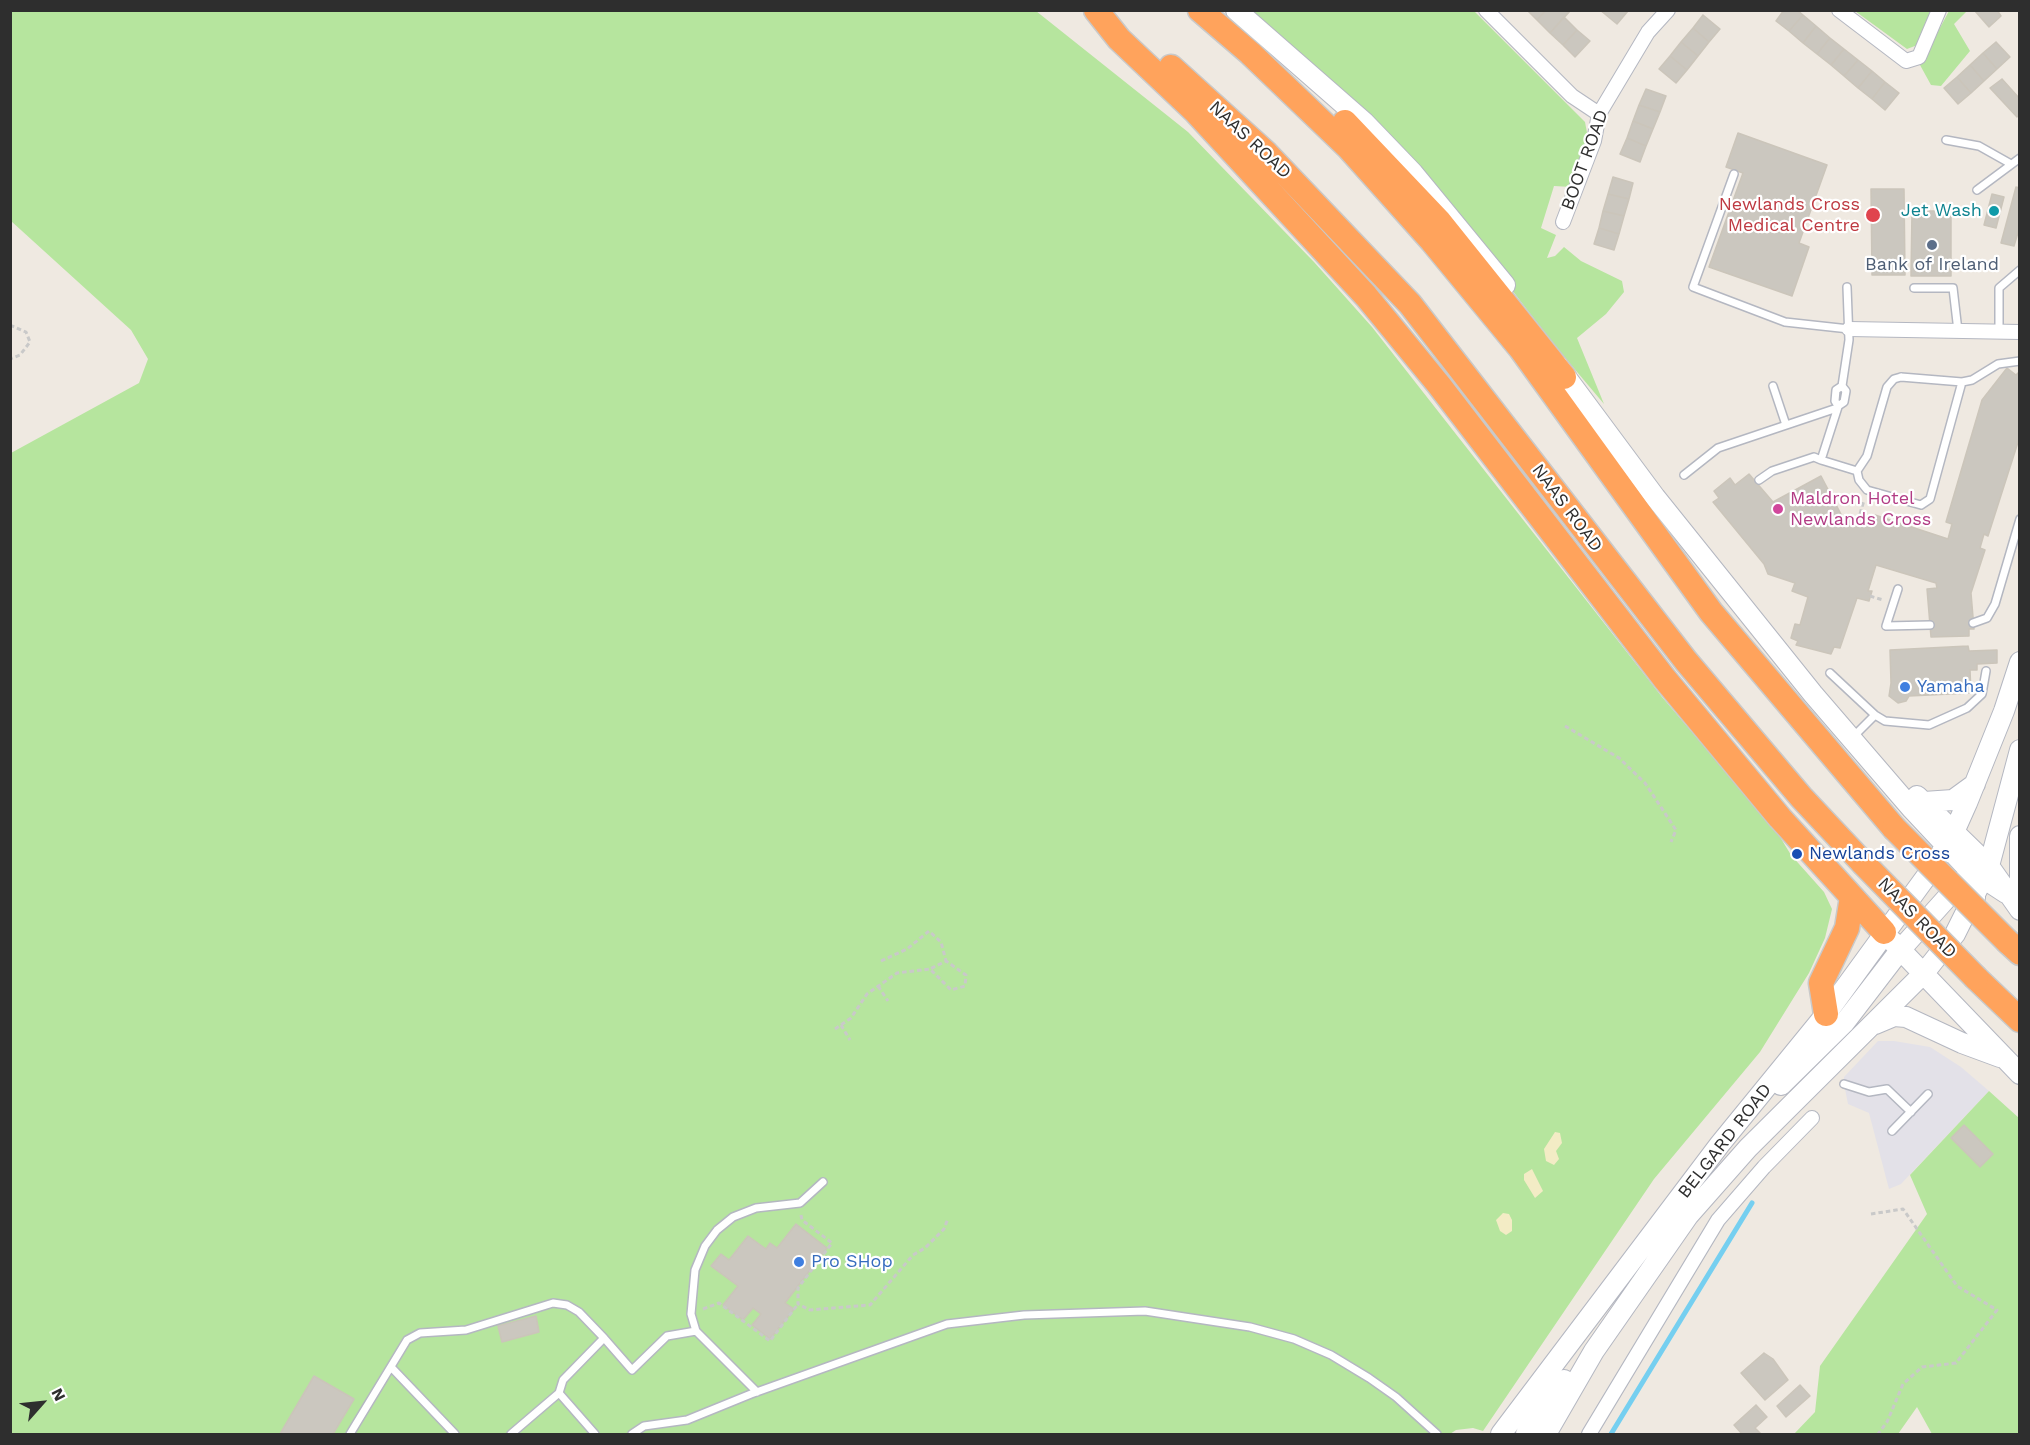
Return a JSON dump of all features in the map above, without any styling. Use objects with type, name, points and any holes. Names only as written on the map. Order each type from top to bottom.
[{"type":"highway","name":"NAAS ROAD","points":[[1098,10],[1184,78],[1266,153],[1410,304],[1686,661],[1801,797],[1863,863],[2019,1020]]},
{"type":"highway","points":[[1098,10],[1119,39],[1204,121],[1366,297],[1439,385],[1664,678],[1779,818],[1893,941]]},
{"type":"highway","points":[[1200,10],[1250,53],[1348,147],[1432,241],[1521,349],[1711,612],[1894,828],[2014,947]]},
{"type":"highway","points":[[1216,10],[1347,123],[1385,162],[1489,280],[1564,377]]},
{"type":"highway","points":[[1826,1014],[1821,983],[1847,928],[1852,897]]},
{"type":"main road","points":[[1236,10],[1332,93],[1413,173],[1464,232],[1510,292],[1564,377],[1662,506],[1852,738],[1982,874],[2012,888]]},
{"type":"main road","name":"BELGARD ROAD","points":[[1501,1434],[1720,1144],[1826,1014],[1893,941],[1950,838],[1975,784],[2019,662]]},
{"type":"main road","points":[[1982,874],[2019,750]]},
{"type":"main road","points":[[1889,779],[1909,789],[1924,802],[1950,838]]},
{"type":"main road","points":[[1924,802],[1953,800],[1975,784]]},
{"type":"main road","points":[[2019,836],[2012,888],[2019,910]]},
{"type":"main road","points":[[1742,1119],[1800,1068],[1845,1022],[1893,941],[1962,881],[1982,874]]},
{"type":"main road","name":"BELGARD ROAD","points":[[1546,1434],[1594,1351],[1688,1216],[1748,1148],[1864,1030],[1924,973],[1955,934],[1975,898],[1982,874]]},
{"type":"main road","points":[[1893,941],[2019,1074]]},
{"type":"main road","points":[[1864,1030],[1894,1016],[1906,1017],[1962,1043],[2004,1059]]},
{"type":"main road","name":"BELGARD ROAD","points":[[1526,1434],[1574,1366],[1594,1351]]},
{"type":"street","points":[[1486,10],[1572,96],[1599,114]]},
{"type":"street","name":"BOOT ROAD","points":[[1563,222],[1594,141],[1599,114],[1648,32],[1668,10]]},
{"type":"street","points":[[1839,10],[1906,61],[1919,57],[1940,10]]},
{"type":"street","points":[[1849,329],[2019,332]]},
{"type":"street","points":[[1589,1434],[1718,1220],[1740,1193],[1812,1118]]},
{"type":"lane","points":[[1946,140],[1979,146],[2011,164]]},
{"type":"lane","points":[[1977,190],[2019,158]]},
{"type":"lane","points":[[1734,174],[1693,287],[1785,322],[1849,329]]},
{"type":"lane","points":[[2000,332],[2000,288],[2019,270]]},
{"type":"lane","points":[[1684,475],[1718,447],[1838,407],[1844,402],[1846,391],[1842,386],[1849,329],[1847,287]]},
{"type":"lane","points":[[1914,288],[1953,288],[1958,332]]},
{"type":"lane","points":[[1962,382],[1930,499],[1921,505],[1867,490],[1858,480],[1857,471],[1867,456],[1887,387],[1894,379],[1901,377],[1962,382],[1972,380],[1998,364],[2019,361]]},
{"type":"lane","points":[[1773,386],[1786,425]]},
{"type":"lane","points":[[1821,460],[1838,407]]},
{"type":"lane","points":[[1759,480],[1772,471],[1814,457],[1857,471]]},
{"type":"lane","points":[[1973,622],[1983,622],[1988,618],[1995,604],[2019,519]]},
{"type":"lane","points":[[1898,589],[1886,626],[1930,625]]},
{"type":"lane","points":[[1830,672],[1875,715],[1885,721],[1929,725],[1967,708],[1982,694],[1986,671]]},
{"type":"lane","points":[[1852,738],[1875,715]]},
{"type":"lane","points":[[1844,1084],[1869,1092],[1887,1089],[1911,1112]]},
{"type":"lane","points":[[1892,1131],[1928,1094]]},
{"type":"lane","points":[[757,1392],[696,1331],[691,1314],[695,1270],[705,1246],[717,1230],[733,1216],[756,1208],[800,1203],[823,1182]]},
{"type":"lane","points":[[350,1434],[407,1340],[420,1333],[466,1330],[553,1303],[567,1305],[579,1312],[632,1370],[667,1336],[696,1331]]},
{"type":"lane","points":[[632,1434],[644,1426],[687,1420],[757,1392],[947,1324],[1024,1314],[1145,1311],[1250,1327],[1294,1339],[1331,1355],[1369,1378],[1396,1397],[1437,1434]]},
{"type":"lane","points":[[510,1434],[559,1393],[563,1380],[604,1338]]},
{"type":"lane","points":[[391,1367],[455,1434]]},
{"type":"lane","points":[[559,1393],[595,1434]]},
{"type":"path","points":[[10,325],[26,332],[30,342],[20,355],[10,359]]},
{"type":"path","points":[[1857,522],[1867,490]]},
{"type":"path","points":[[1565,726],[1619,758],[1645,783],[1676,830],[1671,842]]},
{"type":"path","points":[[881,961],[907,949],[929,931],[941,942],[946,961],[966,975],[965,986],[951,990],[930,969]]},
{"type":"path","points":[[835,1029],[851,1018],[867,994],[897,973],[930,969],[946,961]]},
{"type":"path","points":[[878,986],[888,1001]]},
{"type":"path","points":[[841,1025],[850,1040]]},
{"type":"path","points":[[691,1314],[719,1303],[770,1341],[798,1304],[798,1288],[832,1243],[802,1220],[800,1203]]},
{"type":"path","points":[[1871,1214],[1903,1209],[1956,1286],[1997,1310],[1956,1363],[1922,1367],[1903,1384],[1887,1422],[1878,1434]]},
{"type":"path","points":[[798,1304],[810,1310],[870,1305],[913,1255],[925,1248],[944,1229],[948,1218]]},
{"type":"shaded area","points":[[1878,1041],[1894,1041],[1930,1047],[1961,1067],[1989,1091],[1901,1184],[1889,1189],[1869,1113],[1848,1104],[1844,1084],[1844,1077]]},
{"type":"green space","points":[[10,11],[1036,11],[1188,132],[1314,262],[1372,327],[1662,697],[1777,832],[1791,855],[1824,892],[1832,909],[1825,938],[1809,973],[1760,1052],[1654,1179],[1483,1431],[1473,1428],[1456,1430],[1450,1434],[11,1434],[11,453],[139,383],[148,359],[131,330],[11,221]]},
{"type":"green space","points":[[1244,11],[1474,11],[1585,122],[1588,138],[1571,187],[1554,186],[1541,228],[1556,235],[1547,258],[1555,256],[1564,247],[1581,261],[1622,281],[1624,292],[1606,314],[1577,338],[1604,404],[1551,341],[1470,235]]},
{"type":"green space","points":[[1855,11],[1934,11],[1920,44],[1907,49]]},
{"type":"green space","points":[[1949,11],[1967,11],[1954,24],[1970,51],[1941,86],[1931,85],[1920,65]]},
{"type":"green space","points":[[1989,1091],[2019,1118],[2019,1434],[1932,1434],[1917,1407],[1898,1434],[1794,1434],[1815,1412],[1820,1366],[1927,1214],[1910,1175]]},
{"type":"sand","points":[[1555,1132],[1560,1133],[1562,1143],[1556,1151],[1559,1159],[1554,1165],[1546,1161],[1544,1149]]},
{"type":"sand","points":[[1532,1169],[1543,1191],[1535,1198],[1524,1180],[1524,1174]]},
{"type":"sand","points":[[1503,1213],[1509,1214],[1512,1220],[1512,1231],[1506,1235],[1500,1231],[1496,1220]]},
{"type":"building","points":[[1527,10],[1546,10],[1537,20]]},
{"type":"building","points":[[1546,10],[1571,10],[1550,33],[1537,20]]},
{"type":"building","points":[[1600,10],[1627,10],[1628,11],[1617,24]]},
{"type":"building","points":[[1784,10],[1797,10],[1803,15],[1789,31],[1776,21]]},
{"type":"building","points":[[1997,10],[2001,16],[1989,27],[1975,11]]},
{"type":"building","points":[[1703,15],[1720,29],[1709,42],[1693,28]]},
{"type":"building","points":[[1803,15],[1816,26],[1803,43],[1789,31]]},
{"type":"building","points":[[1564,17],[1577,30],[1563,45],[1550,33]]},
{"type":"building","points":[[1816,26],[1830,38],[1817,54],[1803,43]]},
{"type":"building","points":[[1693,28],[1709,42],[1698,56],[1681,42]]},
{"type":"building","points":[[1577,30],[1590,41],[1575,57],[1563,45]]},
{"type":"building","points":[[1830,38],[1844,49],[1831,65],[1817,54]]},
{"type":"building","points":[[1681,42],[1698,56],[1687,70],[1670,56]]},
{"type":"building","points":[[1996,42],[2010,57],[1997,69],[1983,53]]},
{"type":"building","points":[[1844,49],[1858,60],[1844,76],[1831,65]]},
{"type":"building","points":[[1983,53],[1997,69],[1984,81],[1970,65]]},
{"type":"building","points":[[1670,56],[1687,70],[1676,83],[1659,69]]},
{"type":"building","points":[[1858,60],[1872,71],[1858,88],[1844,76]]},
{"type":"building","points":[[1970,65],[1984,81],[1971,93],[1957,77]]},
{"type":"building","points":[[1872,71],[1885,82],[1872,99],[1858,88]]},
{"type":"building","points":[[1957,77],[1971,93],[1958,104],[1944,88]]},
{"type":"building","points":[[2002,79],[2020,99],[2020,115],[2017,117],[1990,88]]},
{"type":"building","points":[[1885,82],[1899,93],[1885,110],[1872,99]]},
{"type":"building","points":[[1646,89],[1666,96],[1660,112],[1639,105]]},
{"type":"building","points":[[1639,105],[1660,112],[1653,129],[1633,121]]},
{"type":"building","points":[[1633,121],[1653,129],[1646,146],[1627,138]]},
{"type":"building","points":[[1738,133],[1827,165],[1799,243],[1809,247],[1792,296],[1709,267],[1743,173],[1726,167]]},
{"type":"building","points":[[1627,138],[1646,146],[1640,162],[1620,154]]},
{"type":"building","points":[[1613,177],[1633,183],[1629,199],[1608,194]]},
{"type":"building","points":[[2016,187],[2020,188],[2020,226],[2014,246],[2001,243]]},
{"type":"building","points":[[1871,189],[1904,189],[1905,275],[1872,275]]},
{"type":"building","points":[[1608,194],[1629,199],[1624,216],[1603,211]]},
{"type":"building","name":"Jet Wash","points":[[1992,194],[2004,197],[1996,228],[1984,225]]},
{"type":"building","points":[[1603,211],[1624,216],[1619,234],[1599,228]]},
{"type":"building","points":[[1912,211],[1951,211],[1951,276],[1911,276]]},
{"type":"building","points":[[1599,228],[1619,234],[1614,250],[1594,244]]},
{"type":"building","name":"Maldron Hotel Newlands Cross","points":[[2007,368],[2016,375],[2020,371],[2020,436],[1988,536],[1984,534],[1980,548],[1985,550],[1971,593],[1974,629],[1969,629],[1969,636],[1931,637],[1927,589],[1937,588],[1936,583],[1876,565],[1868,591],[1872,591],[1869,601],[1857,598],[1840,648],[1834,647],[1831,654],[1796,645],[1798,641],[1791,638],[1795,624],[1800,625],[1808,597],[1792,591],[1795,583],[1768,574],[1764,564],[1713,502],[1719,498],[1714,491],[1730,478],[1735,485],[1749,474],[1773,502],[1821,476],[1843,518],[1871,525],[1875,515],[1948,539],[1952,524],[1946,522],[1982,400]]},
{"type":"building","points":[[1968,646],[1969,651],[1997,650],[1997,663],[1977,664],[1977,670],[1970,670],[1971,693],[1909,696],[1906,701],[1898,703],[1889,696],[1890,650]]},
{"type":"building","points":[[1964,1125],[1993,1154],[1980,1167],[1951,1138]]},
{"type":"building","points":[[796,1224],[827,1248],[785,1303],[794,1309],[770,1339],[752,1325],[761,1314],[753,1308],[743,1320],[723,1305],[738,1286],[711,1266],[721,1254],[729,1260],[748,1236],[766,1249],[770,1243],[777,1248]]},
{"type":"building","points":[[536,1316],[539,1332],[502,1342],[498,1326]]},
{"type":"building","points":[[1764,1353],[1773,1359],[1788,1380],[1765,1400],[1741,1373]]},
{"type":"building","points":[[314,1376],[354,1399],[333,1434],[280,1434]]},
{"type":"building","points":[[1800,1385],[1810,1396],[1786,1417],[1777,1406]]},
{"type":"building","points":[[1756,1405],[1767,1417],[1755,1428],[1761,1434],[1742,1434],[1734,1425]]},
{"type":"waterway","points":[[1611,1434],[1752,1203]]},
{"type":"place","name":"Jet Wash","points":[[1994,211]]},
{"type":"place","name":"Newlands Cross Medical Centre","points":[[1873,215]]},
{"type":"place","name":"Bank of Ireland","points":[[1932,245]]},
{"type":"place","name":"Maldron Hotel Newlands Cross","points":[[1778,509]]},
{"type":"place","name":"Yamaha","points":[[1905,687]]},
{"type":"place","name":"Newlands Cross","points":[[1797,854]]},
{"type":"place","name":"Pro SHop","points":[[799,1262]]}]
